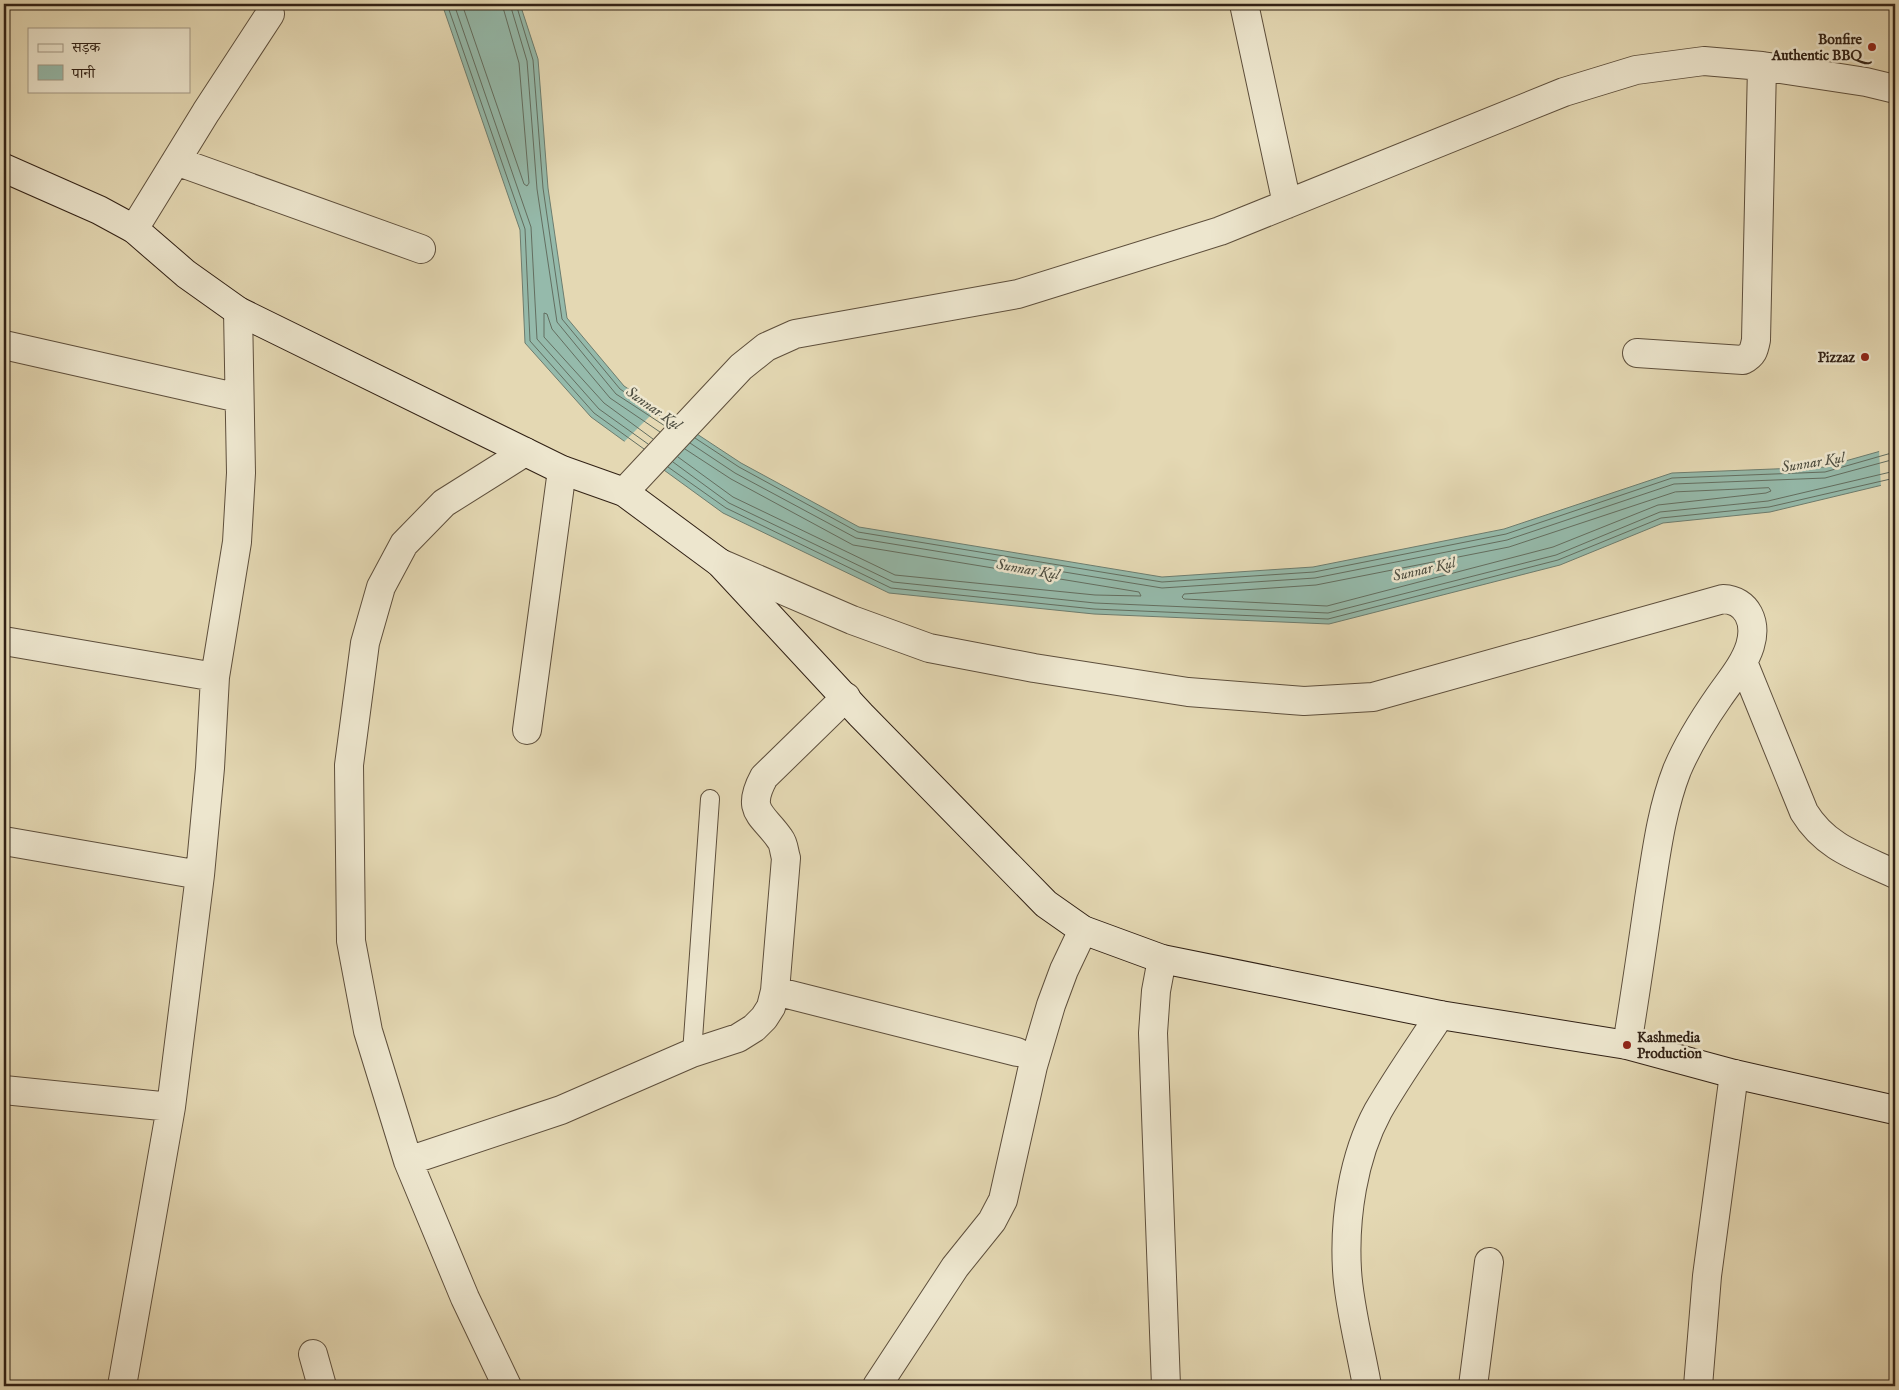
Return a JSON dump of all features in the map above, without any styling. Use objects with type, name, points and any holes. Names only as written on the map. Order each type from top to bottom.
[{"type":"street","points":[[1244,4],[1287,204]]},
{"type":"street","points":[[134,229],[206,112],[270,14]]},
{"type":"street","points":[[624,492],[741,367],[766,347],[795,334],[1018,294],[1220,231],[1564,92],[1636,70],[1704,61],[1762,66],[1866,82],[1895,89]]},
{"type":"street","points":[[1637,353],[1743,360],[1750,357],[1754,351],[1756,340],[1762,66]]},
{"type":"street","points":[[176,161],[421,249]]},
{"type":"street","points":[[4,168],[100,210],[134,229],[186,274],[238,311],[562,470],[624,492],[720,563],[846,697],[1046,904],[1083,930],[1162,959],[1440,1015],[1627,1045],[1734,1074],[1895,1110]]},
{"type":"street","points":[[122,1386],[170,1107],[200,874],[210,768],[215,678],[237,542],[241,473],[238,398],[238,311]]},
{"type":"street","points":[[4,345],[238,398]]},
{"type":"street","points":[[508,1386],[465,1298],[408,1161],[368,1031],[351,941],[349,765],[365,643],[381,587],[404,544],[444,503],[525,452]]},
{"type":"street","points":[[527,730],[562,470]]},
{"type":"street","points":[[720,563],[852,620],[929,648],[1034,668],[1188,692],[1304,701],[1373,697],[1723,599],[1733,599],[1748,610],[1750,644],[1743,662],[1694,735],[1677,770],[1658,840],[1627,1045]]},
{"type":"street","points":[[4,641],[215,678]]},
{"type":"street","points":[[1743,662],[1804,812],[1814,829],[1844,851],[1895,874]]},
{"type":"street","points":[[408,1161],[561,1110],[692,1053],[738,1038],[754,1028],[771,1007],[775,991],[786,858],[781,840],[759,815],[756,800],[759,788],[764,777],[846,697]]},
{"type":"street","points":[[4,841],[200,874]]},
{"type":"street","points":[[877,1386],[955,1267],[992,1221],[1003,1200],[1033,1066],[1064,970],[1083,930]]},
{"type":"street","points":[[1162,959],[1156,990],[1153,1033],[1166,1386]]},
{"type":"street","points":[[775,991],[1017,1052]]},
{"type":"street","points":[[1368,1386],[1347,1271],[1347,1228],[1354,1180],[1378,1112],[1440,1015]]},
{"type":"street","points":[[1698,1386],[1707,1276],[1734,1074]]},
{"type":"street","points":[[4,1090],[170,1107]]},
{"type":"street","points":[[1473,1386],[1489,1262]]},
{"type":"street","points":[[313,1354],[322,1386]]},
{"type":"lane","points":[[692,1053],[710,799]]},
{"type":"water","name":"Sunnar Kul","points":[[442,4],[520,4],[538,59],[548,188],[567,318],[624,386],[741,463],[859,527],[1162,577],[1313,567],[1504,529],[1672,473],[1824,467],[1895,447],[1895,482],[1770,512],[1663,523],[1560,565],[1329,624],[1094,614],[889,593],[723,513],[591,417],[525,343],[520,230]]},
{"type":"pier","points":[[660,406],[693,428],[656,467],[623,443]]},
{"type":"pier","points":[[1895,445],[1895,485],[1881,488],[1879,449]]},
{"type":"place","name":"Bonfire Authentic BBQ","points":[[1872,47]]},
{"type":"place","name":"Pizzaz","points":[[1865,357]]},
{"type":"place","name":"Kashmedia Production","points":[[1627,1045]]}]
